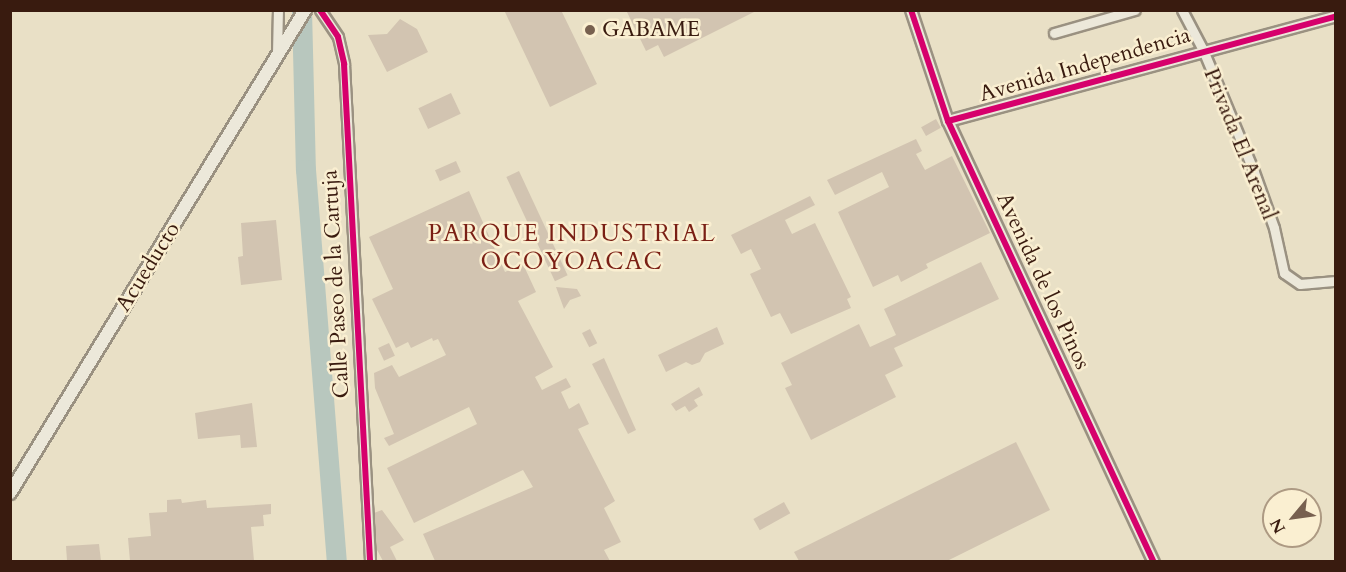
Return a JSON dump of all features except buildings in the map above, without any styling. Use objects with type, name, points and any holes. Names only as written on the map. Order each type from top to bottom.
[{"type":"main road","name":"Acueducto","points":[[10,493],[304,10]]},
{"type":"street","points":[[278,10],[278,54]]},
{"type":"street","name":"Calle Paseo de la Cartuja","points":[[320,10],[338,37],[344,64],[370,561]]},
{"type":"street","name":"Avenida de los Pinos","points":[[911,10],[948,121],[1154,561]]},
{"type":"street","points":[[1054,33],[1135,10]]},
{"type":"street","name":"Privada El Arenal","points":[[1182,10],[1203,50],[1246,153],[1276,238],[1280,264],[1290,279],[1316,286],[1335,281]]},
{"type":"street","name":"Avenida Independencia","points":[[948,121],[1093,84],[1203,50],[1335,16]]},
{"type":"waterway","points":[[302,10],[306,170],[337,562]]},
{"type":"cycle path","points":[[320,10],[338,37],[344,64],[370,562]]},
{"type":"cycle path","points":[[911,10],[948,121],[1154,562]]},
{"type":"cycle path","points":[[948,121],[1336,16]]},
{"type":"place","name":"GABAME","points":[[590,30]]},
{"type":"district","name":"PARQUE INDUSTRIAL OCOYOACAC","points":[[572,248]]}]
